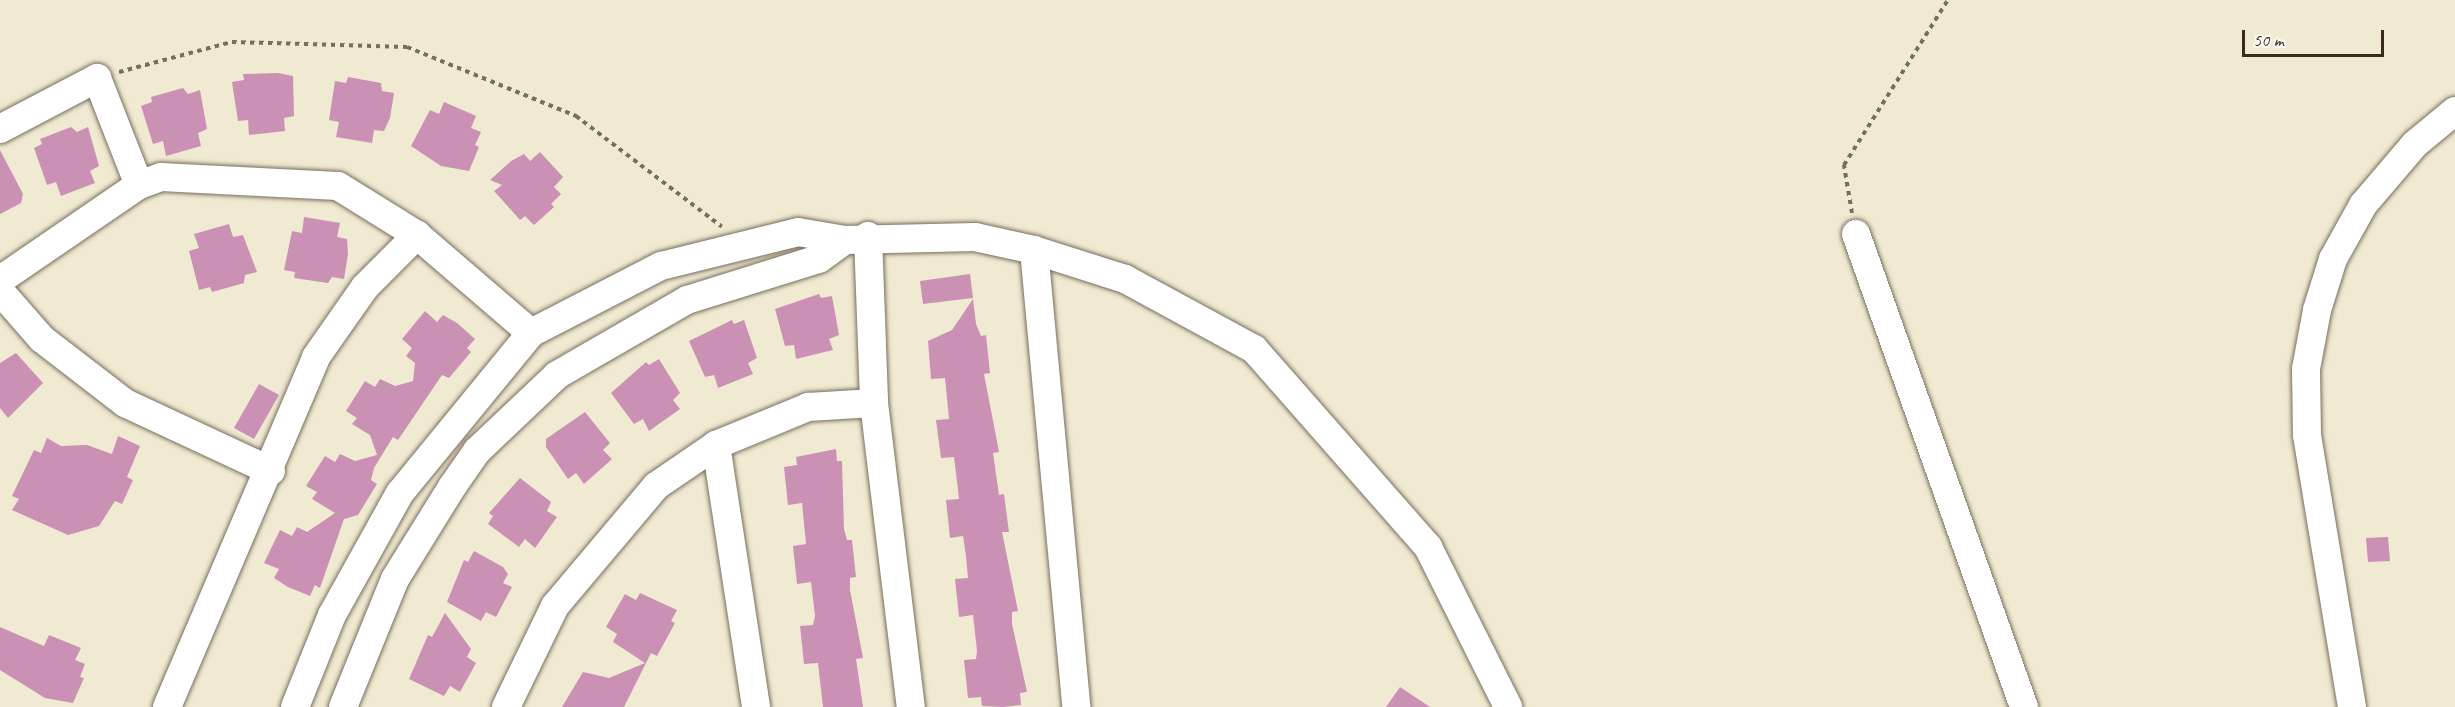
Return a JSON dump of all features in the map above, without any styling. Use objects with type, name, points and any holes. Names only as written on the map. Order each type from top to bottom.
[{"type":"street","points":[[0,129],[97,78],[139,185]]},
{"type":"street","points":[[2352,707],[2307,435],[2307,369],[2316,310],[2333,260],[2363,205],[2415,144],[2455,111]]},
{"type":"street","points":[[0,280],[139,185],[161,177],[338,186],[417,234],[531,333]]},
{"type":"street","points":[[295,707],[332,615],[400,493],[531,333],[661,266],[742,242],[798,232],[856,238],[975,237],[1034,250],[1125,279],[1254,349],[1428,548],[1508,707]]},
{"type":"street","points":[[167,707],[271,471],[316,357],[365,287],[417,234]]},
{"type":"street","points":[[1856,234],[2024,707]]},
{"type":"street","points":[[856,238],[910,707]]},
{"type":"street","points":[[344,707],[395,579],[477,451],[557,375],[687,300],[819,259],[856,238]]},
{"type":"street","points":[[1034,250],[1076,707]]},
{"type":"street","points":[[0,291],[42,339],[125,403],[271,471]]},
{"type":"street","points":[[506,707],[555,606],[656,486],[716,445],[808,407],[874,403]]},
{"type":"street","points":[[716,445],[756,707]]},
{"type":"street","points":[[379,532],[412,554]]},
{"type":"path","points":[[1856,234],[1844,165],[1948,0]]},
{"type":"path","points":[[97,78],[232,42],[407,46],[576,116],[742,242]]},
{"type":"building","points":[[278,73],[293,76],[294,116],[284,118],[285,131],[249,135],[248,120],[238,121],[232,82],[244,80],[243,74]]},
{"type":"building","points":[[348,77],[381,83],[382,91],[394,93],[390,118],[384,131],[374,130],[372,143],[336,137],[339,122],[329,120],[335,81],[346,83]]},
{"type":"building","points":[[183,88],[188,94],[200,90],[207,129],[198,133],[201,146],[166,156],[163,141],[153,144],[141,106],[152,102],[151,97]]},
{"type":"building","points":[[444,102],[476,116],[471,128],[481,132],[475,145],[479,147],[469,171],[441,166],[411,146],[430,110],[439,114]]},
{"type":"building","points":[[71,127],[77,132],[88,127],[99,166],[90,171],[95,183],[61,196],[56,182],[47,185],[34,148],[42,144],[40,139]]},
{"type":"building","points":[[0,150],[23,194],[21,203],[0,214]]},
{"type":"building","points":[[540,152],[563,177],[554,187],[561,194],[551,204],[554,207],[534,225],[525,216],[520,220],[494,191],[502,185],[490,180],[511,161],[524,154],[530,161]]},
{"type":"building","points":[[304,217],[340,223],[337,237],[347,239],[348,254],[344,279],[332,277],[328,283],[294,278],[295,272],[284,270],[292,231],[302,233]]},
{"type":"building","points":[[229,224],[233,237],[243,235],[257,272],[245,275],[244,283],[212,292],[210,287],[199,290],[189,251],[199,248],[194,234]]},
{"type":"building","points":[[970,274],[973,298],[923,304],[920,281]]},
{"type":"building","points":[[819,294],[821,298],[832,296],[839,335],[829,339],[833,350],[796,359],[794,345],[785,346],[775,309]]},
{"type":"building","points":[[973,299],[976,324],[981,336],[986,335],[990,373],[984,374],[999,452],[993,453],[999,495],[1004,494],[1009,532],[1002,532],[1018,611],[1012,612],[1012,624],[1027,692],[1020,693],[1021,705],[1003,707],[982,706],[981,697],[968,698],[964,660],[976,659],[973,615],[959,617],[955,579],[968,578],[966,556],[963,536],[950,538],[946,500],[959,499],[958,490],[954,457],[941,458],[936,420],[949,419],[945,378],[931,379],[928,341],[952,330]]},
{"type":"building","points":[[425,311],[437,322],[443,315],[457,323],[475,339],[467,348],[471,352],[449,378],[442,375],[398,440],[393,437],[374,468],[371,480],[377,484],[358,515],[344,519],[320,588],[315,585],[310,596],[288,587],[274,578],[279,569],[264,563],[280,530],[292,536],[297,527],[307,532],[335,513],[312,499],[317,492],[306,486],[325,456],[335,462],[340,454],[355,461],[377,455],[370,435],[352,424],[357,418],[346,411],[365,381],[375,387],[380,379],[395,386],[413,381],[415,363],[406,356],[412,348],[402,339]]},
{"type":"building","points":[[732,320],[734,324],[744,320],[757,358],[748,363],[753,374],[718,388],[714,375],[705,377],[689,341]]},
{"type":"building","points":[[16,353],[43,383],[8,418],[0,408],[0,363]]},
{"type":"building","points":[[659,359],[680,393],[673,400],[680,409],[649,431],[643,419],[634,424],[611,393],[646,362],[649,365]]},
{"type":"building","points":[[259,384],[279,395],[254,439],[234,428]]},
{"type":"building","points":[[585,412],[610,443],[603,450],[612,459],[584,484],[576,473],[568,479],[546,447],[546,439]]},
{"type":"building","points":[[118,436],[140,446],[127,477],[133,480],[122,504],[115,501],[99,526],[68,535],[12,510],[19,499],[12,496],[34,450],[41,453],[47,438],[61,446],[87,445],[112,454]]},
{"type":"building","points":[[836,449],[837,461],[842,461],[844,529],[847,540],[852,540],[856,577],[850,578],[850,590],[863,658],[856,659],[863,707],[823,707],[818,663],[804,664],[800,626],[813,625],[815,616],[811,582],[797,584],[793,546],[806,544],[802,503],[788,505],[784,467],[797,465],[796,457]]},
{"type":"building","points":[[520,478],[551,502],[547,511],[557,517],[535,548],[525,539],[519,547],[488,524],[493,516],[489,513]]},
{"type":"building","points":[[2388,537],[2390,561],[2368,562],[2366,538]]},
{"type":"building","points":[[474,551],[503,567],[508,574],[503,583],[512,587],[496,617],[486,612],[481,621],[447,602],[464,560],[468,562]]},
{"type":"building","points":[[640,593],[677,610],[671,621],[675,623],[657,656],[651,653],[624,707],[562,707],[583,672],[609,678],[645,663],[613,642],[617,634],[606,627],[625,594],[636,600]]},
{"type":"building","points":[[445,613],[471,649],[467,657],[476,663],[460,692],[450,686],[444,696],[409,679],[428,635],[432,637]]},
{"type":"building","points":[[0,627],[44,646],[49,635],[81,648],[75,660],[85,664],[80,677],[84,678],[73,703],[45,698],[0,670]]},
{"type":"building","points":[[1400,687],[1430,707],[1386,707]]}]
